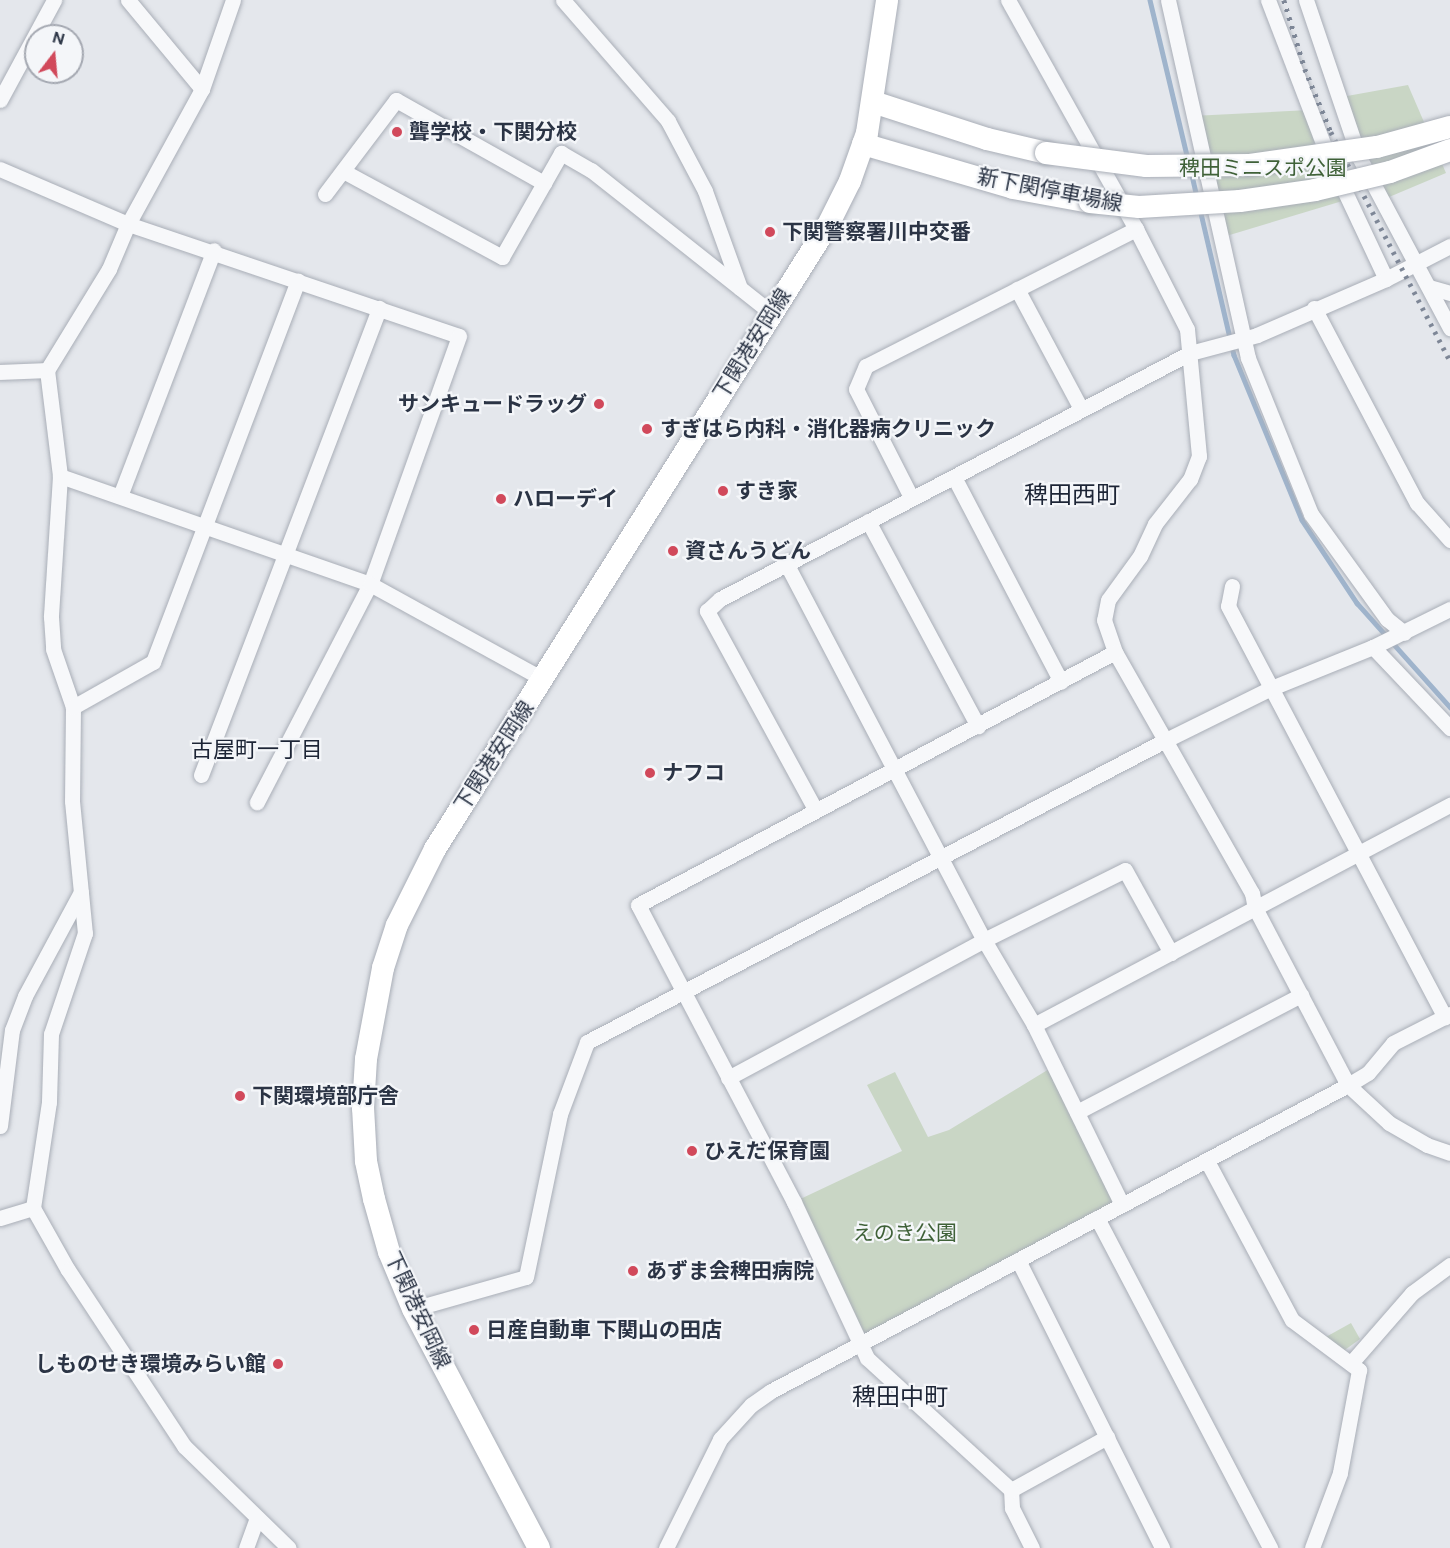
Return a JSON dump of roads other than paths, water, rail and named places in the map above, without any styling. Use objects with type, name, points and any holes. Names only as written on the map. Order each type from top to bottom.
[{"type":"main road","name":"下関港安岡線","points":[[539,1548],[413,1309],[389,1251],[366,1161],[366,1059],[377,997],[397,925],[435,849],[770,312],[828,225],[863,144],[873,102],[887,0]]},
{"type":"main road","name":"新下関停車場線","points":[[873,102],[987,139],[1046,153],[1146,166],[1250,165],[1377,147],[1450,127]]},
{"type":"main road","name":"新下関停車場線","points":[[863,144],[1013,188],[1089,202],[1139,207],[1240,201],[1315,190],[1390,172],[1450,150]]},
{"type":"street","points":[[0,100],[54,0]]},
{"type":"street","points":[[128,0],[202,89]]},
{"type":"street","points":[[233,0],[202,89],[128,224],[109,269],[47,370],[60,476],[51,617],[53,649],[73,707],[72,801],[85,933],[51,1034],[49,1102],[33,1208],[68,1270],[184,1446],[289,1548]]},
{"type":"street","points":[[564,0],[668,121],[705,190],[740,289]]},
{"type":"street","points":[[1008,0],[1136,229],[1187,329],[1199,456],[1190,478],[1155,524],[1140,556],[1108,600],[1104,620],[1115,652],[1252,893],[1255,908],[1348,1085],[1389,1123],[1427,1145],[1450,1153]]},
{"type":"street","points":[[1168,0],[1235,340],[1248,358],[1311,514],[1380,611],[1401,634]]},
{"type":"street","points":[[1268,0],[1324,146],[1386,279]]},
{"type":"street","points":[[1306,0],[1359,157],[1450,328]]},
{"type":"street","points":[[325,194],[396,100],[544,183]]},
{"type":"street","points":[[343,171],[502,257],[561,153],[591,170],[770,312]]},
{"type":"street","points":[[0,169],[128,224],[214,250],[459,336],[370,584],[257,802]]},
{"type":"street","points":[[911,497],[856,388],[866,366],[1136,229]]},
{"type":"street","points":[[815,810],[707,611],[720,599],[1190,353],[1235,340],[1386,279],[1450,246]]},
{"type":"street","points":[[120,496],[214,250]]},
{"type":"street","points":[[73,707],[153,662],[298,281]]},
{"type":"street","points":[[1429,287],[1450,293]]},
{"type":"street","points":[[1017,289],[1081,409]]},
{"type":"street","points":[[201,776],[379,308]]},
{"type":"street","points":[[1314,308],[1417,503],[1450,540]]},
{"type":"street","points":[[0,372],[47,370]]},
{"type":"street","points":[[60,476],[370,584],[543,679]]},
{"type":"street","points":[[954,477],[1061,682]]},
{"type":"street","points":[[868,521],[978,726]]},
{"type":"street","points":[[787,565],[898,769],[984,940],[1034,1025],[1122,1205]]},
{"type":"street","points":[[666,1548],[706,1461],[735,1421],[771,1391],[1348,1085],[1368,1073],[1393,1043],[1448,1016],[1269,689],[1228,606],[1232,586]]},
{"type":"street","points":[[413,1309],[526,1277],[560,1114],[587,1042],[944,858],[1166,740],[1269,689],[1401,634],[1450,609]]},
{"type":"street","points":[[1376,645],[1450,728]]},
{"type":"street","points":[[1032,1548],[1012,1508],[1011,1490],[867,1358],[862,1342],[638,905],[1115,652]]},
{"type":"street","points":[[1034,1025],[1450,805]]},
{"type":"street","points":[[728,1078],[984,940],[1125,870],[1171,953]]},
{"type":"street","points":[[0,1126],[12,1030],[25,996],[81,892]]},
{"type":"street","points":[[1077,1112],[1301,995]]},
{"type":"street","points":[[1207,1161],[1292,1320],[1359,1370],[1340,1473],[1312,1548]]},
{"type":"street","points":[[0,1218],[33,1208]]},
{"type":"street","points":[[1097,1218],[1270,1548]]},
{"type":"street","points":[[1017,1260],[1162,1548]]},
{"type":"street","points":[[1351,1363],[1412,1293],[1450,1265]]},
{"type":"street","points":[[1011,1490],[1107,1437]]},
{"type":"street","points":[[246,1548],[257,1518]]},
{"type":"waterway","points":[[1150,0],[1188,160]]},
{"type":"waterway","points":[[1191,171],[1197,198]]},
{"type":"waterway","points":[[1200,209],[1234,355],[1302,520],[1357,603],[1450,707]]},
{"type":"railway","points":[[1284,0],[1305,69],[1331,132],[1450,361]]},
{"type":"place","name":"聾学校・下関分校","points":[[397,132]]},
{"type":"place","name":"下関警察署川中交番","points":[[770,232]]},
{"type":"place","name":"サンキュードラッグ","points":[[599,404]]},
{"type":"place","name":"すぎはら内科・消化器病クリニック","points":[[647,429]]},
{"type":"place","name":"すき家","points":[[723,491]]},
{"type":"place","name":"ハローデイ","points":[[501,499]]},
{"type":"place","name":"資さんうどん","points":[[673,551]]},
{"type":"place","name":"ナフコ","points":[[650,773]]},
{"type":"place","name":"下関環境部庁舎","points":[[240,1096]]},
{"type":"place","name":"ひえだ保育園","points":[[692,1151]]},
{"type":"place","name":"あずま会稗田病院","points":[[633,1271]]},
{"type":"place","name":"日産自動車 下関山の田店","points":[[474,1330]]},
{"type":"place","name":"しものせき環境みらい館","points":[[278,1364]]},
{"type":"district","name":"稗田西町","points":[[1072,495]]},
{"type":"district","name":"古屋町一丁目","points":[[257,750]]},
{"type":"district","name":"稗田中町","points":[[900,1397]]},
{"type":"park label","name":"稗田ミニスポ公園","points":[[1263,168]]},
{"type":"park label","name":"えのき公園","points":[[905,1233]]}]
